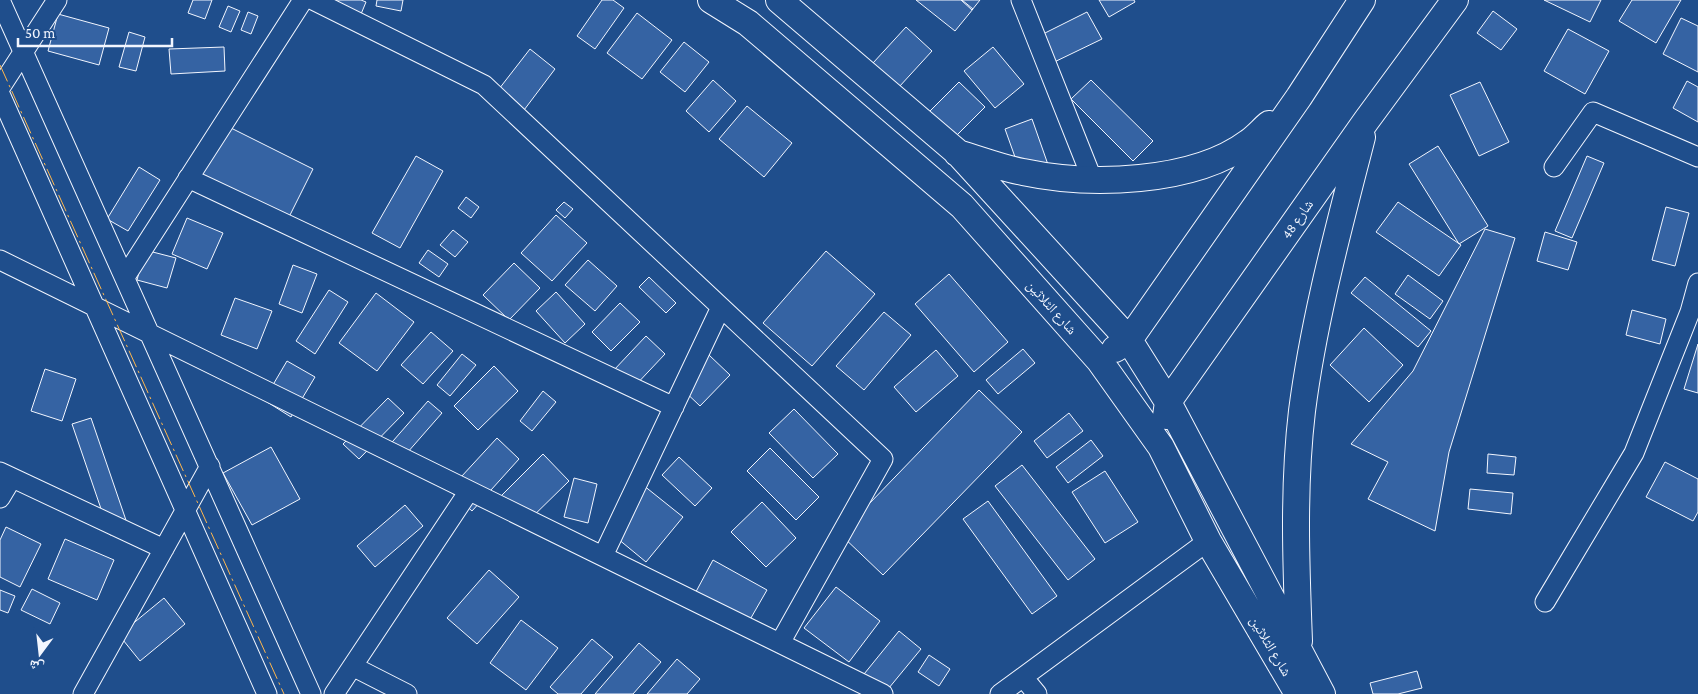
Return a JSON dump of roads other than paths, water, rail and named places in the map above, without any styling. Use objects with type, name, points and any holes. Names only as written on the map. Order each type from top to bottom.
[{"type":"main road","name":"شارع الثلاثين","points":[[711,0],[748,23],[962,206],[1100,360],[1161,447],[1208,541],[1298,694]]},
{"type":"main road","name":"شارع الثلاثين","points":[[779,0],[957,152],[1129,340],[1168,402],[1322,694]]},
{"type":"main road","points":[[1100,360],[1129,340],[1299,97],[1362,0]]},
{"type":"main road","name":"شارع 48","points":[[1161,447],[1168,402],[1366,121],[1455,0]]},
{"type":"main road","points":[[957,152],[1022,172],[1059,179],[1093,181],[1144,177],[1181,171],[1220,159],[1248,143],[1299,97]]},
{"type":"main road","points":[[1299,649],[1294,526],[1302,411],[1327,277],[1366,121]]},
{"type":"street","points":[[0,0],[152,335],[311,694]]},
{"type":"street","points":[[0,88],[57,0]]},
{"type":"street","points":[[125,277],[303,0]]},
{"type":"street","points":[[313,0],[484,85],[883,459],[780,643]]},
{"type":"street","points":[[1021,0],[1093,181]]},
{"type":"street","points":[[0,94],[267,694]]},
{"type":"street","points":[[1554,167],[1593,112],[1698,157]]},
{"type":"street","points":[[188,178],[674,407]]},
{"type":"street","points":[[0,260],[883,694]]},
{"type":"street","points":[[1545,602],[1634,453],[1690,312],[1698,283]]},
{"type":"street","points":[[603,556],[720,307]]},
{"type":"street","points":[[83,694],[210,466]]},
{"type":"street","points":[[0,498],[6,475],[164,549]]},
{"type":"street","points":[[334,694],[354,667],[469,490]]},
{"type":"street","points":[[1000,694],[1208,541]]},
{"type":"street","points":[[354,667],[407,694]]},
{"type":"street","points":[[1023,677],[1036,694]]}]
